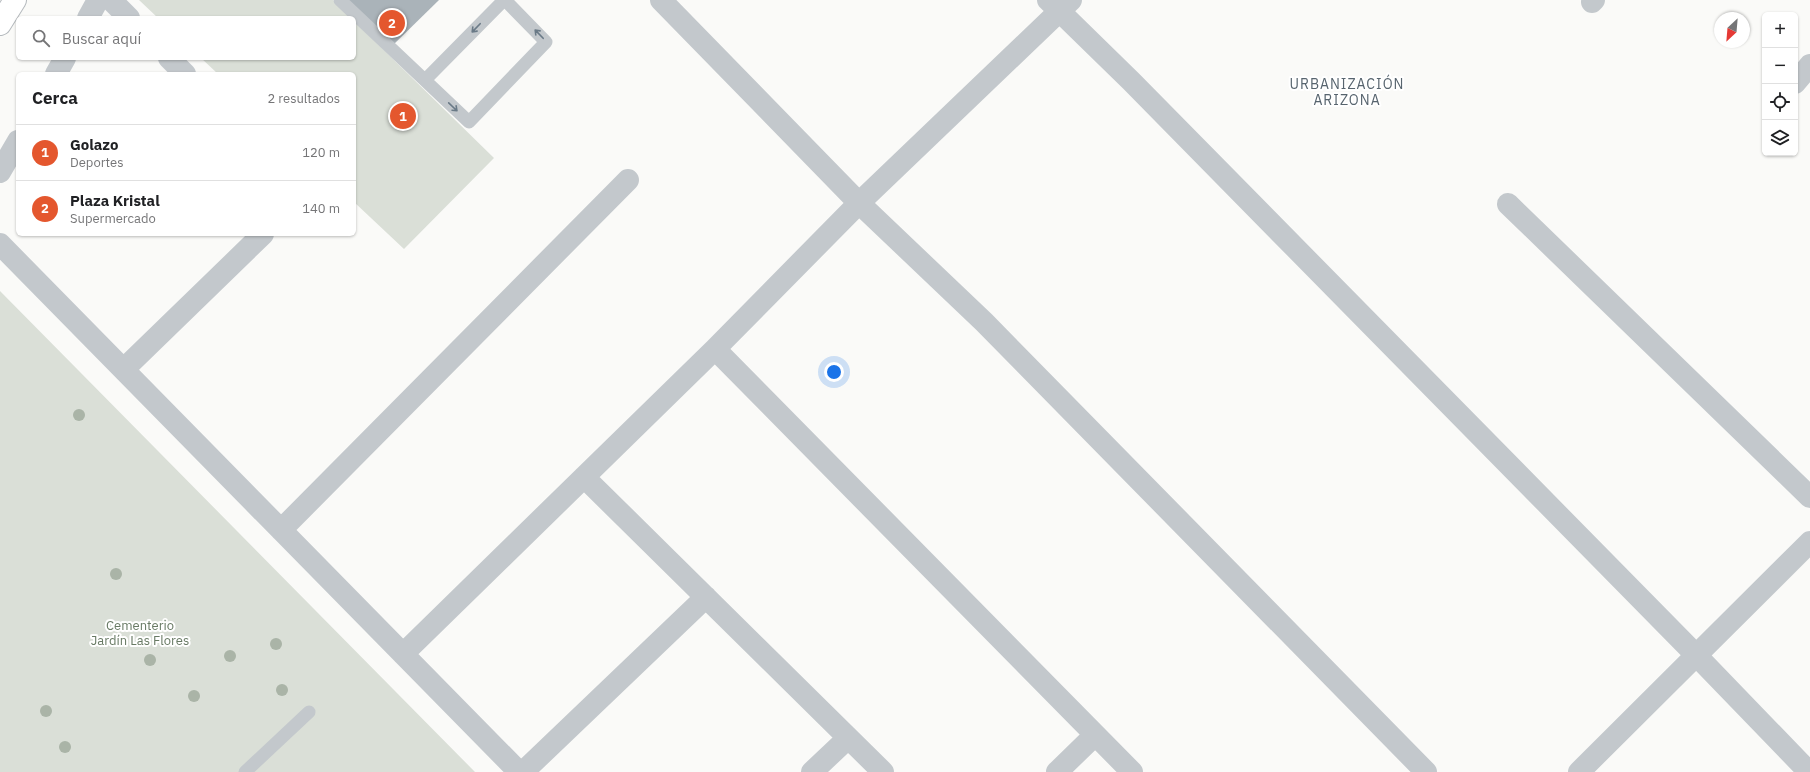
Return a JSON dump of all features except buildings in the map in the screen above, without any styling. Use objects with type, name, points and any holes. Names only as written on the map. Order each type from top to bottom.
[{"type":"highway","points":[[0,24],[15,0]]},
{"type":"street","points":[[89,16],[98,0]]},
{"type":"street","points":[[111,0],[127,16]]},
{"type":"street","points":[[661,0],[859,203],[984,322],[1426,772]]},
{"type":"street","points":[[403,654],[715,349],[859,203],[1060,4],[1131,80],[1809,772]]},
{"type":"street","points":[[57,72],[64,60]]},
{"type":"street","points":[[171,60],[183,72]]},
{"type":"street","points":[[1798,80],[1810,66]]},
{"type":"street","points":[[0,172],[16,144]]},
{"type":"street","points":[[281,530],[628,180]]},
{"type":"street","points":[[1508,204],[1810,496]]},
{"type":"street","points":[[124,370],[261,236]]},
{"type":"street","points":[[0,244],[519,772]]},
{"type":"street","points":[[715,349],[1132,772]]},
{"type":"street","points":[[584,477],[883,772]]},
{"type":"street","points":[[1579,772],[1810,542]]},
{"type":"street","points":[[523,772],[706,597]]},
{"type":"street","points":[[1057,772],[1095,736]]},
{"type":"street","points":[[812,772],[848,738]]},
{"type":"lane","points":[[340,0],[469,122],[546,42],[505,0],[425,80]]},
{"type":"lane","points":[[245,772],[309,712]]},
{"type":"green space","points":[[139,0],[333,0],[349,16],[156,16]]},
{"type":"green space","points":[[356,23],[494,158],[404,249],[356,204],[356,72],[216,72],[203,60],[356,60]]},
{"type":"green space","name":"Cementerio Jardín Las Flores","points":[[0,291],[475,772],[0,772]]},
{"type":"place","name":"Plaza Kristal","points":[[392,23]]},
{"type":"place","name":"Golazo","points":[[403,116]]},
{"type":"district","name":"URBANIZACIÓN ARIZONA","points":[[1347,92]]}]
